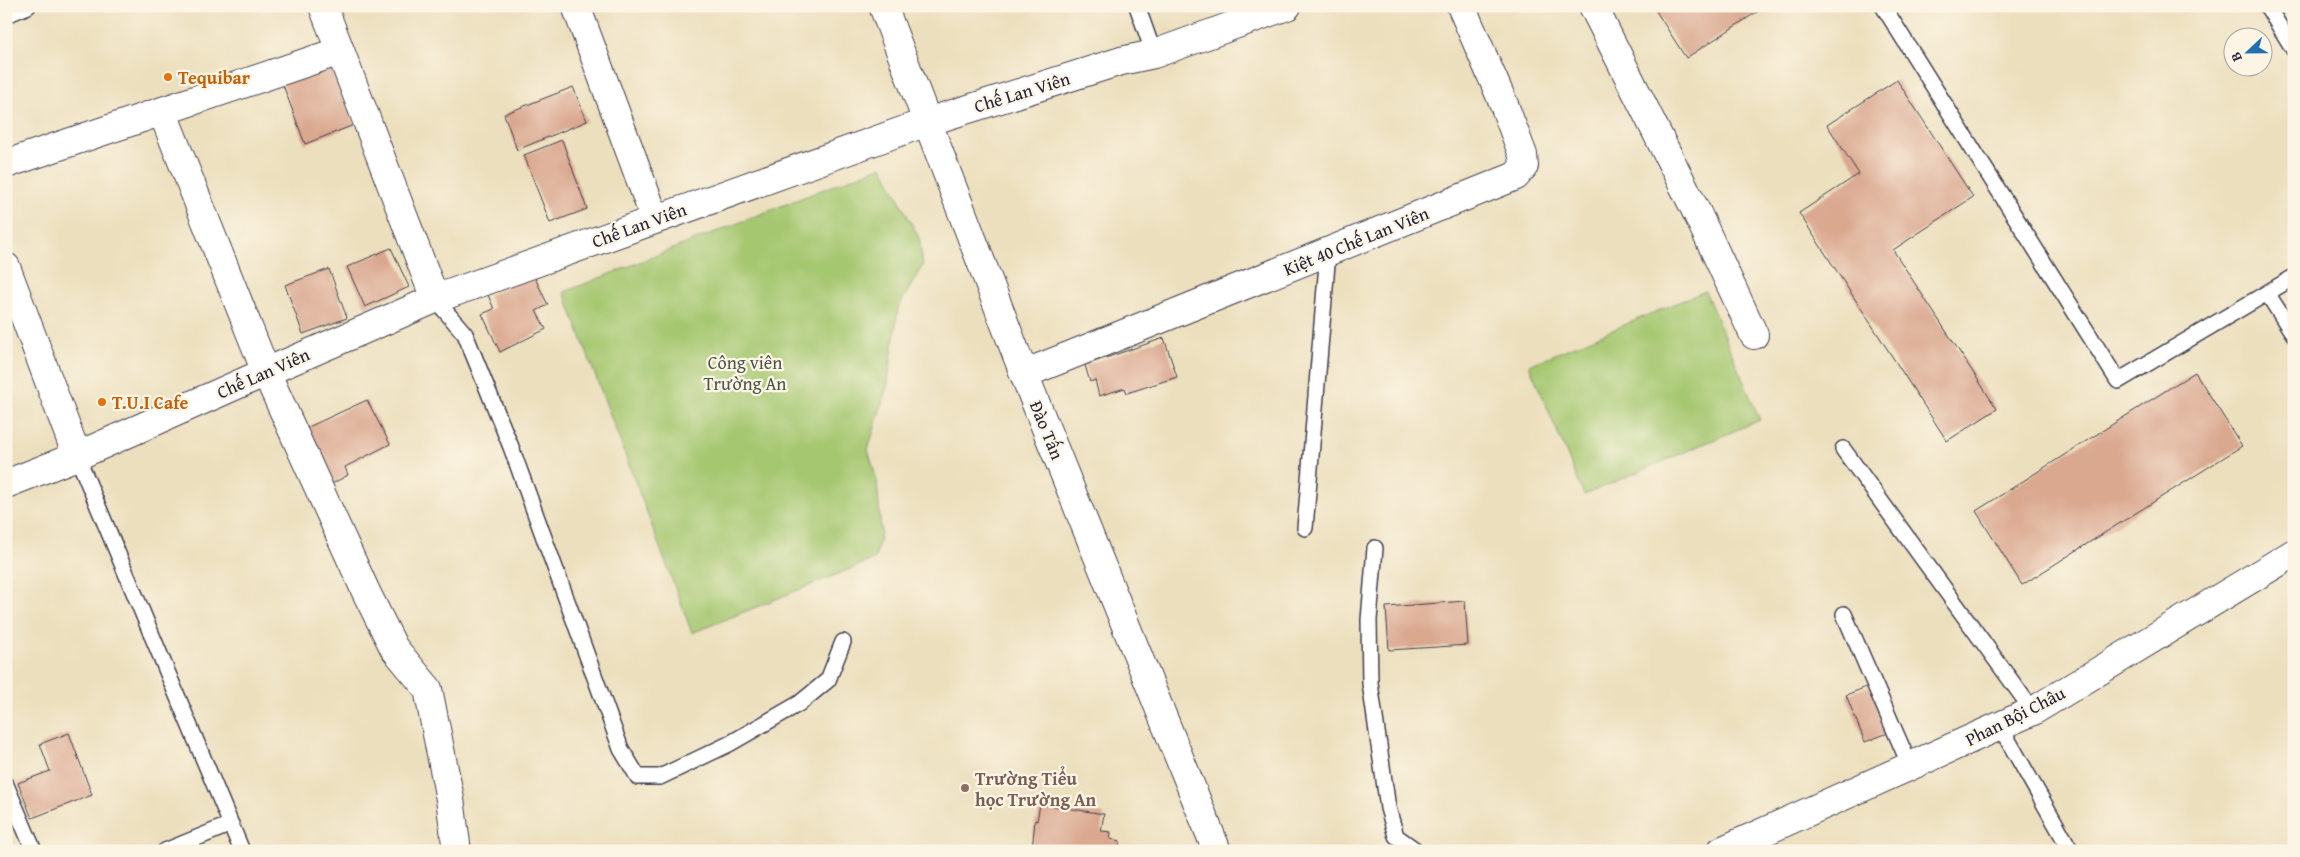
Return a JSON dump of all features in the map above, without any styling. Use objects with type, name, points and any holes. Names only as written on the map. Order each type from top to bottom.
[{"type":"street","points":[[323,6],[435,299]]},
{"type":"street","points":[[576,6],[655,219]]},
{"type":"street","name":"Đào Tấn","points":[[883,6],[1024,374],[1217,851]]},
{"type":"street","name":"Chế Lan Viên","points":[[6,484],[78,456],[435,299],[927,122],[1121,61],[1154,54],[1287,6]]},
{"type":"street","name":"Kiệt 40 Chế Lan Viên","points":[[1024,374],[1516,176],[1524,166],[1522,155],[1503,102],[1461,6]]},
{"type":"street","points":[[1593,6],[1698,215],[1754,335]]},
{"type":"street","points":[[6,164],[340,51]]},
{"type":"street","points":[[162,111],[266,372],[394,648],[428,689],[450,799],[457,851]]},
{"type":"street","points":[[6,267],[78,456]]},
{"type":"street","name":"Phan Bội Châu","points":[[1721,851],[2033,711],[2294,553]]},
{"type":"lane","points":[[6,15],[28,6]]},
{"type":"lane","points":[[1137,6],[1154,54]]},
{"type":"lane","points":[[1883,6],[2118,381],[2294,277]]},
{"type":"lane","points":[[2266,6],[2294,50]]},
{"type":"lane","points":[[1305,528],[1328,252]]},
{"type":"lane","points":[[2267,293],[2294,335]]},
{"type":"lane","points":[[435,299],[465,334],[511,447],[621,749],[638,777],[660,777],[729,744],[800,703],[828,680],[842,642]]},
{"type":"lane","points":[[1843,449],[2033,711]]},
{"type":"lane","points":[[78,456],[242,851]]},
{"type":"lane","points":[[1375,548],[1369,620],[1370,683],[1388,808],[1396,836],[1417,851]]},
{"type":"lane","points":[[1844,614],[1910,766]]},
{"type":"lane","points":[[2000,726],[2071,851]]},
{"type":"lane","points":[[6,785],[34,851]]},
{"type":"lane","points":[[166,851],[231,824]]},
{"type":"green space","name":"Công viên Trường An","points":[[882,166],[919,238],[923,265],[898,308],[888,383],[868,450],[877,481],[881,532],[875,559],[692,633],[564,292]]},
{"type":"green space","points":[[1705,291],[1760,420],[1584,495],[1529,365]]},
{"type":"building","points":[[1656,6],[1766,6],[1686,58],[1654,8]]},
{"type":"building","points":[[329,59],[354,125],[305,144],[280,77]]},
{"type":"building","points":[[1897,80],[1973,197],[1893,250],[1997,409],[1947,441],[1799,213],[1859,174],[1827,125]]},
{"type":"building","points":[[573,87],[587,121],[517,150],[504,114]]},
{"type":"building","points":[[562,140],[587,209],[550,223],[524,155]]},
{"type":"building","points":[[391,248],[409,287],[365,307],[347,267]]},
{"type":"building","points":[[329,269],[347,318],[303,334],[285,285]]},
{"type":"building","points":[[534,276],[548,305],[536,311],[546,329],[500,352],[482,314],[494,309],[488,295]]},
{"type":"building","points":[[1164,338],[1177,377],[1127,393],[1125,388],[1099,396],[1095,380],[1090,382],[1085,365]]},
{"type":"building","points":[[2195,372],[2242,446],[2022,585],[1976,511]]},
{"type":"building","points":[[367,400],[390,444],[345,467],[348,475],[326,487],[304,429]]},
{"type":"building","points":[[1465,601],[1468,645],[1389,650],[1386,607]]},
{"type":"building","points":[[1874,684],[1893,731],[1865,742],[1846,695]]},
{"type":"building","points":[[69,733],[92,795],[32,818],[18,783],[50,771],[40,744]]},
{"type":"building","points":[[1040,804],[1104,814],[1101,831],[1111,832],[1110,839],[1120,841],[1118,851],[1032,849],[1035,820],[1037,821]]},
{"type":"place","name":"Tequibar","points":[[168,77]]},
{"type":"place","name":"T.U.I Cafe","points":[[102,402]]},
{"type":"place","name":"Trường Tiểu học Trường An","points":[[965,788]]}]
